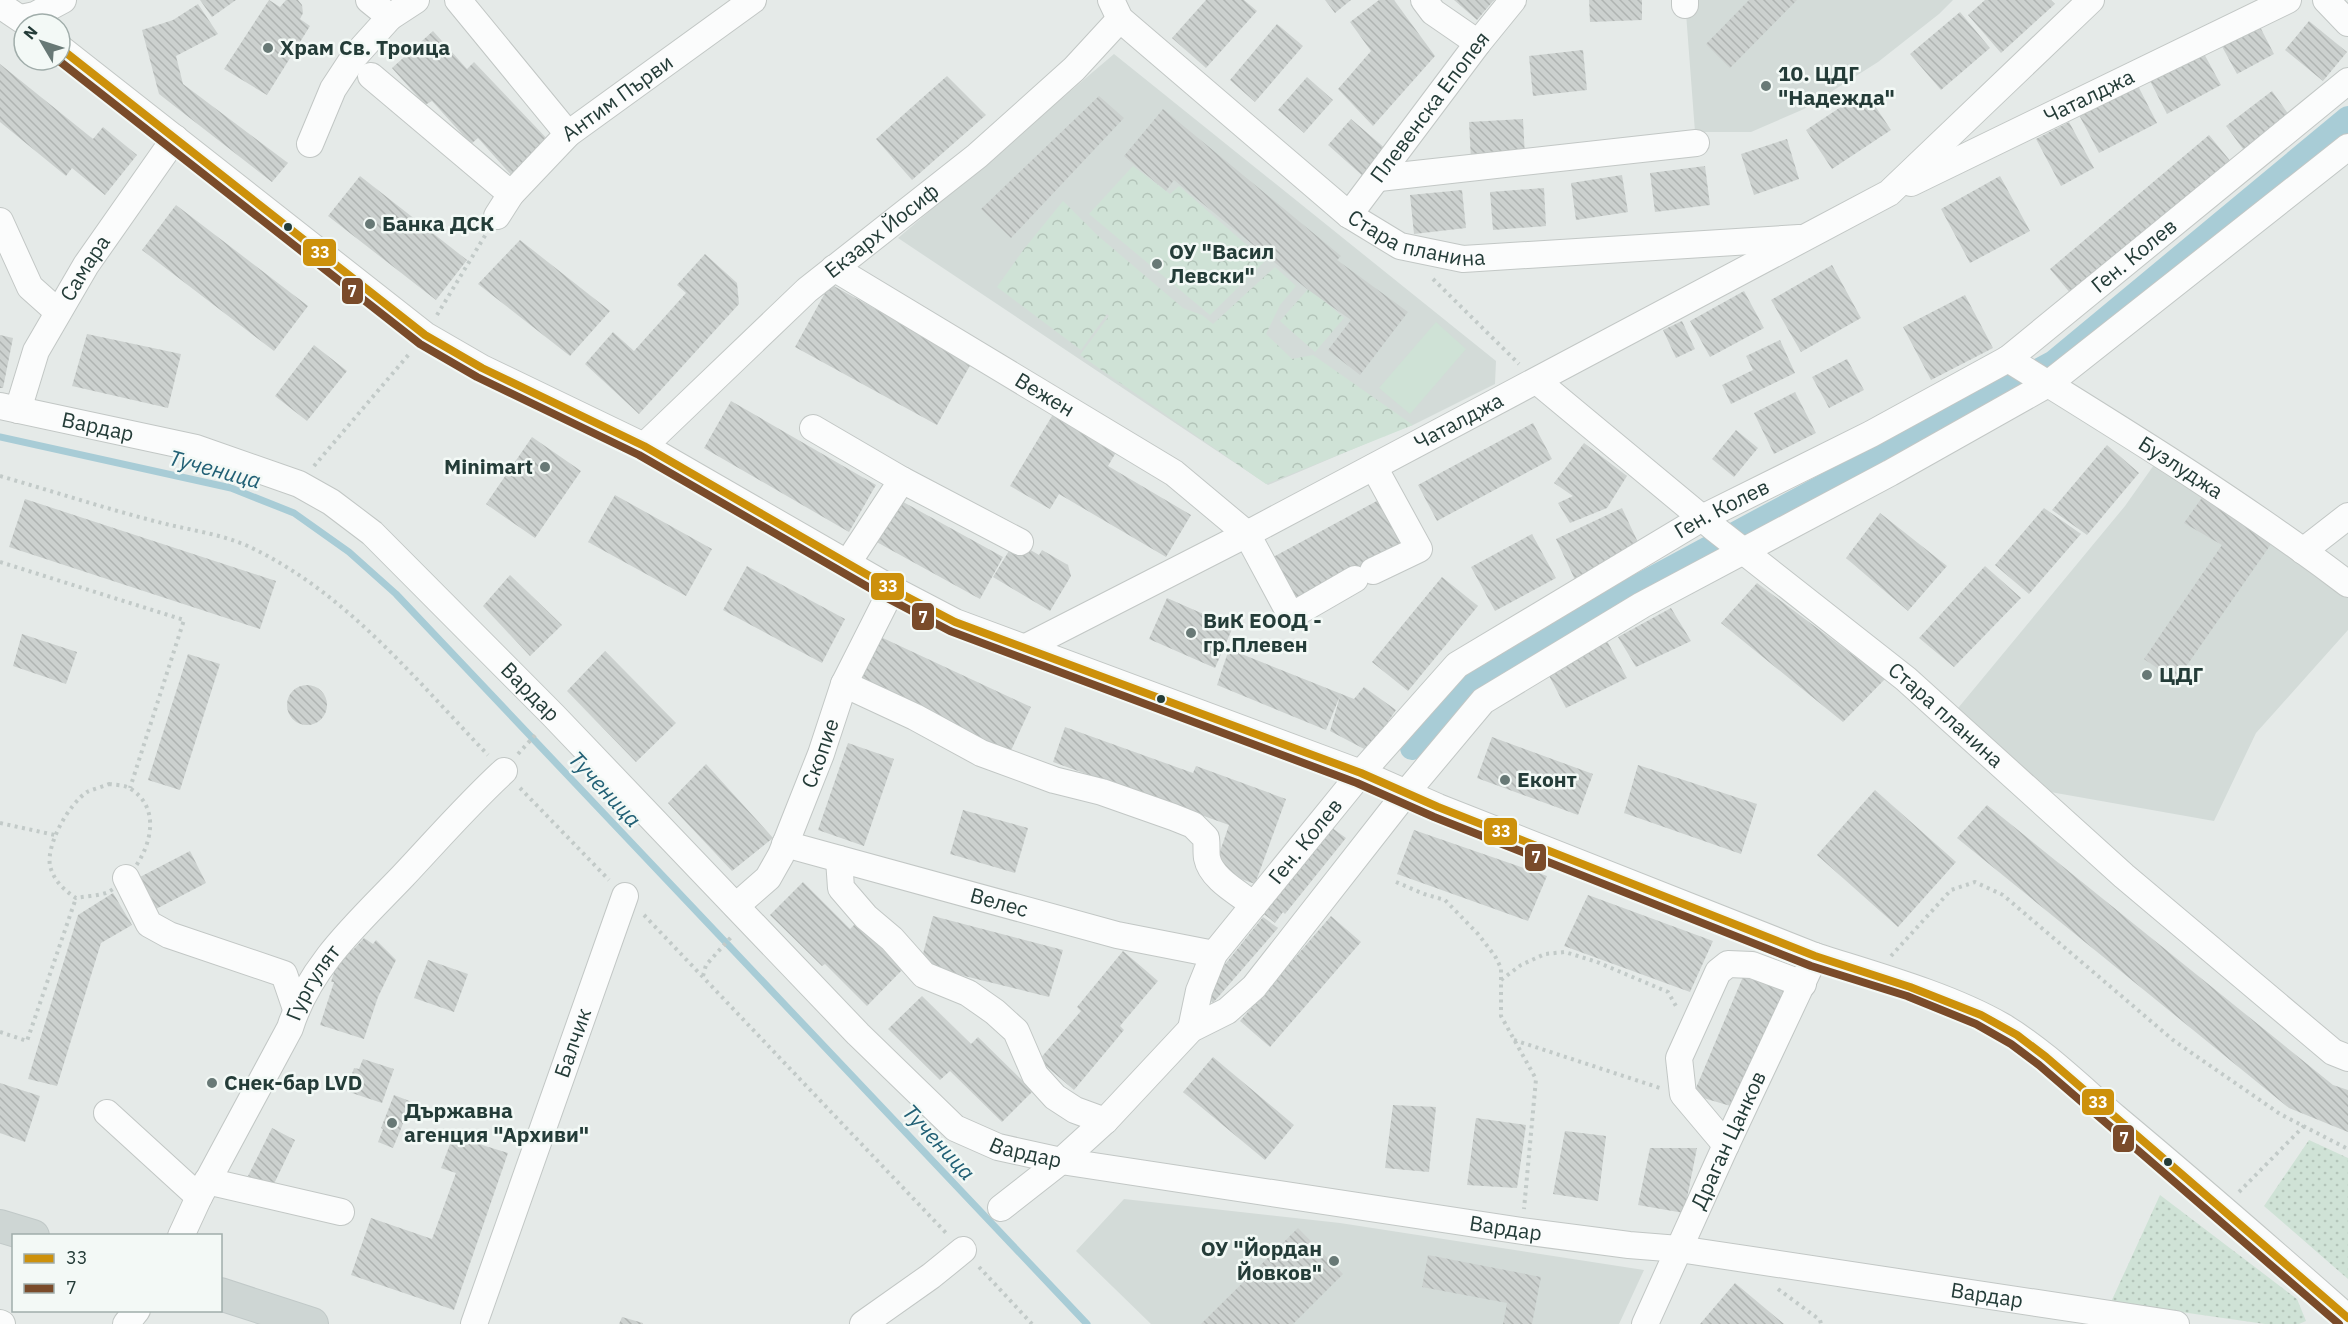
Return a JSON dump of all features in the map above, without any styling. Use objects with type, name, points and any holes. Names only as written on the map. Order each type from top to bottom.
[{"type":"main road","points":[[0,1226],[26,1234]]},
{"type":"main road","points":[[222,1295],[312,1324]]},
{"type":"street","points":[[41,12],[63,0]]},
{"type":"street","points":[[369,0],[390,17]]},
{"type":"street","points":[[310,144],[333,89],[354,57],[390,17],[416,0]]},
{"type":"street","points":[[458,0],[568,134]]},
{"type":"street","name":"Антим Първи","points":[[497,216],[511,194],[568,134],[753,0]]},
{"type":"street","points":[[1424,0],[1433,12],[1478,43]]},
{"type":"street","name":"Плевенска Епопея","points":[[1350,215],[1478,43],[1513,0]]},
{"type":"street","name":"Чаталджа","points":[[1889,194],[2091,0]]},
{"type":"street","name":"Чаталджа","points":[[1026,647],[1247,534],[1889,194],[2288,0]]},
{"type":"street","points":[[2326,0],[2348,23]]},
{"type":"street","name":"Стара планина","points":[[1116,9],[1350,215],[1400,246],[1463,259],[1808,237]]},
{"type":"street","name":"Екзарх Йосиф","points":[[644,446],[807,290],[977,156],[1074,69],[1116,9]]},
{"type":"street","points":[[72,57],[425,335],[482,368],[644,446],[847,564],[955,622],[1361,773],[1815,956],[1961,1006],[2002,1027],[2048,1060],[2223,1208],[2348,1318]]},
{"type":"street","points":[[371,76],[511,194]]},
{"type":"street","name":"Ген. Колев","points":[[1191,1029],[1199,991],[1214,954],[1361,773],[1456,665],[1871,434],[2013,362],[2348,81]]},
{"type":"street","name":"Самара","points":[[9,408],[36,351],[86,265],[175,138]]},
{"type":"street","points":[[1379,178],[1696,143]]},
{"type":"street","points":[[1001,1208],[1061,1161],[1105,1121],[1191,1029],[1227,1011],[1254,987],[1406,793],[1483,701],[1740,549],[1890,473],[2044,382],[2348,147]]},
{"type":"street","points":[[0,221],[30,287],[58,312]]},
{"type":"street","name":"Вежен","points":[[834,268],[1174,473],[1247,534]]},
{"type":"street","name":"Бузлуджа","points":[[2013,362],[2188,472],[2303,550],[2348,584]]},
{"type":"street","name":"Стара планина","points":[[1537,381],[1740,549],[1906,679],[2124,876],[2333,1052],[2348,1058]]},
{"type":"street","name":"Вардар","points":[[9,408],[196,448],[299,484],[331,502],[372,532],[553,716],[736,919],[955,1128],[998,1147],[1061,1161],[1522,1231],[1768,1262],[2008,1300],[2104,1319],[2176,1324]]},
{"type":"street","points":[[813,428],[903,480],[1020,542]]},
{"type":"street","points":[[1247,534],[1291,616],[1364,575],[1419,549],[1374,467]]},
{"type":"street","points":[[847,564],[903,480]]},
{"type":"street","points":[[2303,550],[2348,516]]},
{"type":"street","name":"Скопие","points":[[736,919],[768,879],[785,844],[821,754],[844,684],[892,589]]},
{"type":"street","points":[[844,684],[915,717],[981,753],[1054,780],[1102,792],[1194,825],[1206,838],[1207,859],[1212,870],[1254,905]]},
{"type":"street","name":"Гургулят","points":[[182,1234],[203,1189],[290,1028],[296,1009],[322,964],[362,917],[508,765]]},
{"type":"street","name":"Велес","points":[[785,844],[1117,935],[1214,954]]},
{"type":"street","points":[[839,859],[841,888],[924,975],[968,993],[995,1012],[1016,1031],[1035,1076],[1055,1097],[1075,1110],[1105,1121]]},
{"type":"street","points":[[126,878],[148,924],[169,935],[284,974],[296,1009]]},
{"type":"street","name":"Балчик","points":[[474,1324],[625,896]]},
{"type":"street","name":"Драган Цанков","points":[[1645,1324],[1815,956]]},
{"type":"street","points":[[1726,1145],[1683,1094],[1679,1058],[1718,972],[1728,964],[1752,965],[1803,984]]},
{"type":"street","points":[[107,1113],[203,1189],[340,1212]]},
{"type":"street","points":[[863,1324],[931,1276],[963,1250]]},
{"type":"street","points":[[126,1324],[136,1312]]},
{"type":"path","points":[[299,484],[425,335],[497,216]]},
{"type":"path","points":[[1400,246],[1537,381]]},
{"type":"path","points":[[0,476],[166,524],[227,539],[251,548],[302,576],[326,593],[508,765],[625,896],[1032,1324]]},
{"type":"path","points":[[0,561],[184,620],[130,788]]},
{"type":"path","points":[[508,765],[539,731]]},
{"type":"path","points":[[109,784],[130,788],[142,799],[149,815],[151,836],[140,859],[126,878],[107,892],[76,898],[61,888],[50,865],[55,835],[68,811],[87,793],[109,784]]},
{"type":"path","points":[[0,823],[55,835]]},
{"type":"path","points":[[1396,882],[1445,900],[1478,934],[1501,968],[1501,1016],[1536,1079],[1522,1231]]},
{"type":"path","points":[[1875,975],[1951,890],[1975,882],[2003,895],[2173,1040],[2280,1114],[2348,1149]]},
{"type":"path","points":[[0,1032],[27,1041],[76,898]]},
{"type":"path","points":[[702,977],[706,965],[736,919]]},
{"type":"path","points":[[1501,980],[1521,965],[1545,954],[1565,952],[1597,962],[1668,992],[1679,1012]]},
{"type":"path","points":[[1513,1040],[1642,1083],[1683,1094]]},
{"type":"path","points":[[2223,1208],[2304,1126]]},
{"type":"path","points":[[1768,1262],[1778,1289],[1820,1320],[1821,1324]]},
{"type":"shaded area","name":"10. ЦДГ \"Надежда\"","points":[[1685,0],[1953,0],[1939,14],[1878,62],[1804,109],[1751,132],[1695,132]]},
{"type":"shaded area","name":"ОУ \"Васил Левски\"","points":[[1114,54],[1496,361],[1495,384],[1413,425],[1268,485],[898,238]]},
{"type":"shaded area","name":"ЦДГ","points":[[2161,455],[2348,584],[2348,630],[2256,733],[2214,821],[2028,788],[1949,719],[2125,506]]},
{"type":"shaded area","name":"ОУ \"Йордан Йовков\"","points":[[1124,1199],[1340,1223],[1644,1270],[1619,1324],[1151,1324],[1076,1251]]},
{"type":"green space","points":[[1133,166],[1170,194],[1179,186],[1265,261],[1210,315],[1089,214]]},
{"type":"green space","points":[[1063,201],[1097,235],[1183,308],[1202,315],[1213,324],[1275,267],[1296,286],[1280,305],[1266,334],[1292,359],[1313,355],[1413,425],[1266,484],[1080,355],[1109,316],[1107,314],[1081,350],[997,287]]},
{"type":"green space","points":[[1309,288],[1344,318],[1315,352],[1280,321]]},
{"type":"green space","points":[[1436,322],[1466,349],[1410,414],[1379,388]]},
{"type":"green space","points":[[2309,1140],[2348,1158],[2348,1279],[2264,1206]]},
{"type":"green space","points":[[2160,1195],[2297,1299],[2306,1321],[2299,1324],[2265,1324],[2111,1302]]},
{"type":"building","points":[[200,0],[236,0],[212,17]]},
{"type":"building","name":"Храм Св. Троица","points":[[269,0],[280,7],[286,0],[298,0],[302,5],[303,13],[300,19],[310,26],[267,95],[224,69]]},
{"type":"building","points":[[1206,0],[1244,0],[1257,11],[1206,68],[1172,38]]},
{"type":"building","points":[[1325,0],[1351,0],[1335,13]]},
{"type":"building","points":[[1379,0],[1394,0],[1435,56],[1373,126],[1338,89],[1371,51],[1350,22]]},
{"type":"building","points":[[1454,0],[1494,0],[1477,20]]},
{"type":"building","points":[[1589,0],[1642,0],[1642,20],[1590,22]]},
{"type":"building","name":"10. ЦДГ \"Надежда\"","points":[[1749,0],[1797,0],[1730,68],[1706,44]]},
{"type":"building","points":[[1985,0],[2051,0],[2055,4],[2001,53],[1968,15]]},
{"type":"building","points":[[198,4],[218,34],[176,56],[183,84],[288,163],[272,182],[159,94],[142,30],[173,20]]},
{"type":"building","points":[[1960,12],[1990,48],[1941,90],[1910,54]]},
{"type":"building","points":[[2257,21],[2274,54],[2237,74],[2219,41]]},
{"type":"building","points":[[2309,21],[2347,52],[2323,81],[2285,50]]},
{"type":"building","points":[[1277,24],[1303,46],[1255,102],[1230,80]]},
{"type":"building","points":[[433,31],[467,69],[474,62],[551,143],[513,177],[478,138],[471,144],[432,101],[425,105],[392,68]]},
{"type":"building","points":[[1583,50],[1587,90],[1533,96],[1529,56]]},
{"type":"building","points":[[2202,50],[2221,85],[2167,114],[2149,79]]},
{"type":"building","points":[[0,64],[93,139],[103,127],[137,155],[105,195],[72,168],[66,176],[0,122]]},
{"type":"building","points":[[947,76],[986,115],[912,180],[876,139]]},
{"type":"building","points":[[1307,77],[1333,100],[1304,133],[1278,110]]},
{"type":"building","points":[[2137,84],[2157,123],[2099,153],[2079,115]]},
{"type":"building","points":[[1865,91],[1891,130],[1832,169],[1806,130]]},
{"type":"building","points":[[2272,91],[2292,119],[2246,153],[2226,126]]},
{"type":"building","points":[[1099,96],[1124,118],[1011,238],[981,209]]},
{"type":"building","points":[[1163,109],[1341,256],[1337,260],[1408,312],[1360,375],[1328,350],[1351,320],[1307,289],[1174,180],[1166,191],[1124,156]]},
{"type":"building","points":[[1351,119],[1387,150],[1364,177],[1328,145]]},
{"type":"building","points":[[1523,119],[1525,157],[1471,160],[1469,122]]},
{"type":"building","points":[[2069,122],[2094,168],[2061,186],[2036,139]]},
{"type":"building","points":[[2209,135],[2236,168],[2077,301],[2050,269]]},
{"type":"building","points":[[1787,139],[1799,179],[1754,195],[1741,154]]},
{"type":"building","points":[[1705,166],[1710,205],[1655,212],[1650,173]]},
{"type":"building","points":[[1622,175],[1628,212],[1576,220],[1571,183]]},
{"type":"building","points":[[360,176],[467,260],[436,300],[328,216]]},
{"type":"building","points":[[2000,176],[2030,231],[1970,263],[1941,209]]},
{"type":"building","points":[[1544,188],[1546,226],[1493,230],[1490,192]]},
{"type":"building","points":[[1462,190],[1466,228],[1414,234],[1410,195]]},
{"type":"building","points":[[176,205],[308,306],[274,351],[142,250]]},
{"type":"building","points":[[520,240],[610,311],[570,356],[478,284]]},
{"type":"building","points":[[705,254],[737,283],[739,304],[639,414],[585,364],[613,332],[634,351],[686,293],[677,285]]},
{"type":"building","points":[[1832,265],[1861,318],[1801,352],[1771,300]]},
{"type":"building","points":[[830,284],[972,362],[937,425],[795,347]]},
{"type":"building","points":[[1744,291],[1764,328],[1710,357],[1690,321]]},
{"type":"building","points":[[1965,295],[1993,348],[1931,380],[1903,327]]},
{"type":"building","points":[[1682,321],[1695,349],[1676,358],[1663,330]]},
{"type":"building","points":[[87,334],[181,354],[168,408],[72,386]]},
{"type":"building","points":[[0,335],[13,338],[3,388],[0,388]]},
{"type":"building","points":[[1780,340],[1795,373],[1731,404],[1722,385],[1753,370],[1746,356]]},
{"type":"building","points":[[314,345],[347,371],[307,421],[275,396]]},
{"type":"building","points":[[1847,359],[1864,390],[1829,408],[1812,377]]},
{"type":"building","points":[[1795,392],[1816,433],[1774,454],[1754,413]]},
{"type":"building","points":[[731,401],[876,485],[849,532],[704,448]]},
{"type":"building","points":[[1055,411],[1118,449],[1108,466],[1191,515],[1166,557],[1059,494],[1050,509],[1010,486]]},
{"type":"building","points":[[1533,423],[1552,459],[1437,521],[1418,485]]},
{"type":"building","points":[[1736,430],[1758,448],[1734,477],[1712,459]]},
{"type":"building","points":[[532,437],[581,471],[535,538],[486,504]]},
{"type":"building","points":[[1584,443],[1627,476],[1607,508],[1570,523],[1558,503],[1573,496],[1554,483]]},
{"type":"building","points":[[2107,445],[2139,473],[2087,535],[2052,510]]},
{"type":"building","points":[[2206,492],[2276,537],[2176,681],[2144,659],[2222,545],[2184,523]]},
{"type":"building","points":[[615,495],[712,549],[686,596],[588,542]]},
{"type":"building","points":[[1386,496],[1410,540],[1289,605],[1266,561]]},
{"type":"building","points":[[896,498],[1003,557],[980,599],[873,540]]},
{"type":"building","points":[[25,499],[276,581],[260,629],[9,547]]},
{"type":"building","points":[[1622,508],[1642,551],[1576,582],[1556,539]]},
{"type":"building","points":[[2044,508],[2081,534],[2029,594],[1995,565]]},
{"type":"building","points":[[1880,513],[1947,566],[1908,611],[1846,558]]},
{"type":"building","points":[[1532,534],[1556,578],[1495,611],[1471,567]]},
{"type":"building","points":[[1015,541],[1039,555],[1042,550],[1068,565],[1071,576],[1050,611],[993,577]]},
{"type":"building","points":[[747,566],[845,619],[822,663],[723,610]]},
{"type":"building","points":[[1985,566],[2021,598],[1954,667],[1919,638]]},
{"type":"building","points":[[510,575],[562,625],[530,656],[483,606]]},
{"type":"building","points":[[1442,577],[1478,606],[1408,691],[1372,662]]},
{"type":"building","points":[[1757,583],[1885,679],[1843,722],[1721,623]]},
{"type":"building","name":"ВиК ЕООД - гр.Плевен","points":[[1167,598],[1233,627],[1215,668],[1149,639]]},
{"type":"building","points":[[1671,608],[1691,641],[1636,667],[1618,637]]},
{"type":"building","points":[[870,632],[1031,707],[1008,757],[847,682]]},
{"type":"building","points":[[22,634],[77,652],[66,684],[13,666]]},
{"type":"building","points":[[1607,641],[1627,678],[1566,708],[1547,672]]},
{"type":"building","points":[[1229,649],[1354,699],[1364,687],[1396,710],[1368,751],[1330,731],[1340,696],[1326,730],[1217,685]]},
{"type":"building","points":[[605,651],[676,723],[636,762],[567,691]]},
{"type":"building","points":[[188,654],[220,664],[180,790],[148,780]]},
{"type":"building","points":[[307,685],[321,691],[327,705],[321,719],[307,725],[293,719],[287,705],[293,691]]},
{"type":"building","points":[[1065,727],[1193,773],[1196,766],[1286,799],[1255,884],[1214,869],[1229,825],[1053,762]]},
{"type":"building","points":[[1492,737],[1593,774],[1578,815],[1477,778]]},
{"type":"building","points":[[848,743],[894,759],[864,846],[818,830]]},
{"type":"building","points":[[706,764],[773,838],[732,871],[668,803]]},
{"type":"building","points":[[1638,765],[1757,804],[1741,854],[1624,813]]},
{"type":"building","points":[[1875,790],[1956,862],[1898,927],[1817,855]]},
{"type":"building","points":[[1987,805],[2333,1085],[2348,1090],[2348,1132],[2289,1108],[1957,838]]},
{"type":"building","points":[[963,810],[1028,828],[1015,873],[950,854]]},
{"type":"building","points":[[1328,825],[1346,838],[1285,914],[1283,912],[1275,923],[1260,911]]},
{"type":"building","points":[[1414,830],[1547,876],[1528,921],[1397,874]]},
{"type":"building","points":[[190,851],[206,883],[156,909],[140,877]]},
{"type":"building","points":[[803,882],[850,929],[856,923],[903,969],[867,1006],[825,964],[822,966],[770,915]]},
{"type":"building","points":[[113,893],[132,925],[101,943],[57,1086],[28,1079],[78,915]]},
{"type":"building","points":[[1588,895],[1713,941],[1690,992],[1564,946]]},
{"type":"building","points":[[933,916],[1063,950],[1049,997],[920,965]]},
{"type":"building","points":[[1331,916],[1361,942],[1270,1047],[1240,1021]]},
{"type":"building","points":[[1263,917],[1278,928],[1213,1003],[1202,993]]},
{"type":"building","points":[[364,938],[373,944],[376,940],[396,960],[378,997],[364,1039],[320,1025],[334,982],[331,982],[338,959],[347,948],[353,950]]},
{"type":"building","points":[[1123,951],[1158,981],[1120,1026],[1124,1030],[1074,1090],[1039,1060],[1081,1011],[1077,1007]]},
{"type":"building","points":[[428,960],[468,974],[454,1012],[414,998]]},
{"type":"building","points":[[1745,972],[1787,987],[1734,1107],[1693,1095]]},
{"type":"building","points":[[922,996],[971,1044],[978,1037],[1033,1091],[1002,1122],[950,1071],[940,1080],[888,1029]]},
{"type":"building","points":[[1213,1057],[1294,1125],[1265,1160],[1183,1092]]},
{"type":"building","points":[[363,1059],[394,1069],[382,1103],[346,1091],[354,1068],[359,1069]]},
{"type":"building","points":[[0,1083],[40,1096],[25,1142],[0,1133]]},
{"type":"building","points":[[394,1095],[412,1102],[393,1148],[378,1142]]},
{"type":"building","points":[[1393,1105],[1436,1107],[1429,1172],[1385,1168]]},
{"type":"building","points":[[1476,1118],[1526,1125],[1517,1188],[1467,1185]]},
{"type":"building","points":[[272,1128],[295,1140],[272,1188],[248,1176]]},
{"type":"building","points":[[1565,1131],[1606,1136],[1598,1201],[1553,1194]]},
{"type":"building","points":[[453,1136],[508,1153],[454,1310],[351,1275],[371,1218],[432,1239],[456,1173],[441,1168]]},
{"type":"building","points":[[1650,1148],[1697,1148],[1684,1213],[1638,1205]]},
{"type":"building","points":[[1298,1228],[1343,1274],[1293,1324],[1201,1324]]},
{"type":"building","points":[[1428,1255],[1541,1277],[1532,1324],[1503,1324],[1507,1303],[1422,1287]]},
{"type":"building","points":[[1735,1283],[1784,1324],[1700,1324]]},
{"type":"building","points":[[622,1317],[643,1323],[643,1324],[619,1324]]},
{"type":"waterway","points":[[1412,748],[1456,695],[1599,607],[2054,362],[2348,118]]},
{"type":"waterway","name":"Тученица","points":[[0,437],[231,488],[294,513],[349,552],[396,594],[1087,1324]]},
{"type":"transit line","name":"33","points":[[72,57],[425,335],[482,368],[644,446],[892,589],[955,622],[1361,773],[1438,807],[1815,956],[1910,987],[1981,1015],[2017,1035],[2046,1057],[2348,1318]]},
{"type":"transit line","name":"7","points":[[72,71],[420,344],[477,377],[639,455],[887,598],[950,631],[1357,783],[1434,817],[1811,966],[1907,996],[1976,1024],[2011,1044],[2039,1065],[2339,1324]]},
{"type":"place","name":"Храм Св. Троица","points":[[268,48]]},
{"type":"place","name":"10. ЦДГ \"Надежда\"","points":[[1766,86]]},
{"type":"place","name":"Банка ДСК","points":[[370,224]]},
{"type":"place","name":"ОУ \"Васил Левски\"","points":[[1157,264]]},
{"type":"place","name":"Minimart","points":[[545,467]]},
{"type":"place","name":"ВиК ЕООД - гр.Плевен","points":[[1191,633]]},
{"type":"place","name":"ЦДГ","points":[[2147,675]]},
{"type":"place","name":"Еконт","points":[[1505,780]]},
{"type":"place","name":"Снек-бар LVD","points":[[212,1083]]},
{"type":"place","name":"Държавна агенция \"Архиви\"","points":[[392,1123]]},
{"type":"place","name":"ОУ \"Йордан Йовков\"","points":[[1334,1261]]}]
